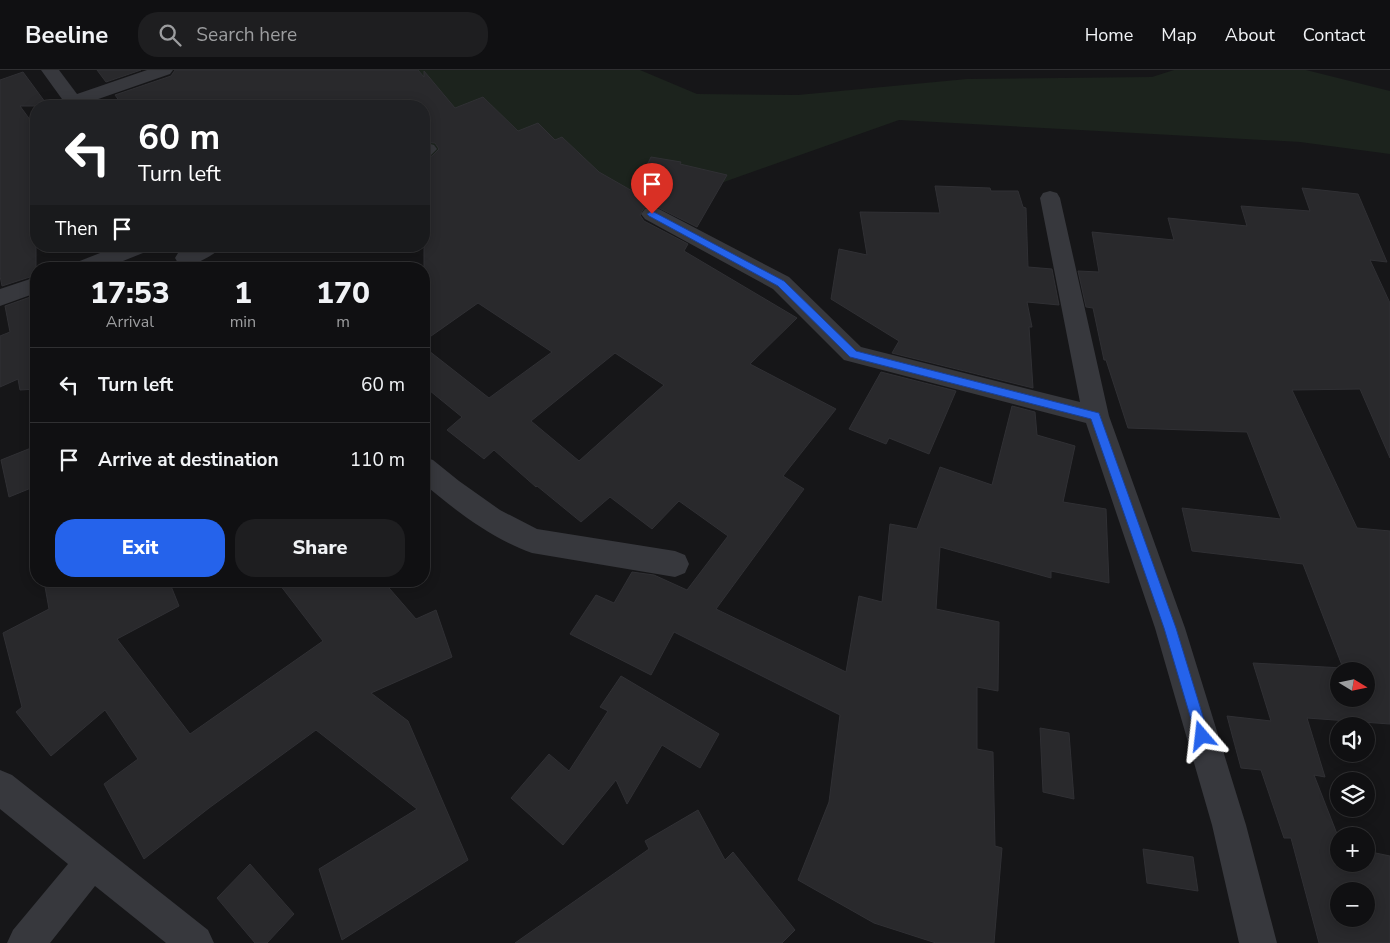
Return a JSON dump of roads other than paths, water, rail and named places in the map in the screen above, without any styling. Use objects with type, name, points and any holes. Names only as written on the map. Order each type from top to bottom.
[{"type":"street","points":[[50,70],[71,100]]},
{"type":"street","points":[[85,100],[164,70]]},
{"type":"street","points":[[1050,198],[1096,416],[1170,628],[1229,825],[1258,943]]},
{"type":"street","points":[[652,214],[781,283],[853,354],[1096,416]]},
{"type":"street","points":[[98,262],[124,252]]},
{"type":"street","points":[[186,258],[198,252]]},
{"type":"street","points":[[0,298],[30,287]]},
{"type":"street","points":[[430,473],[490,518],[532,541],[675,564]]},
{"type":"street","points":[[0,787],[195,943]]},
{"type":"street","points":[[26,943],[93,861]]}]
